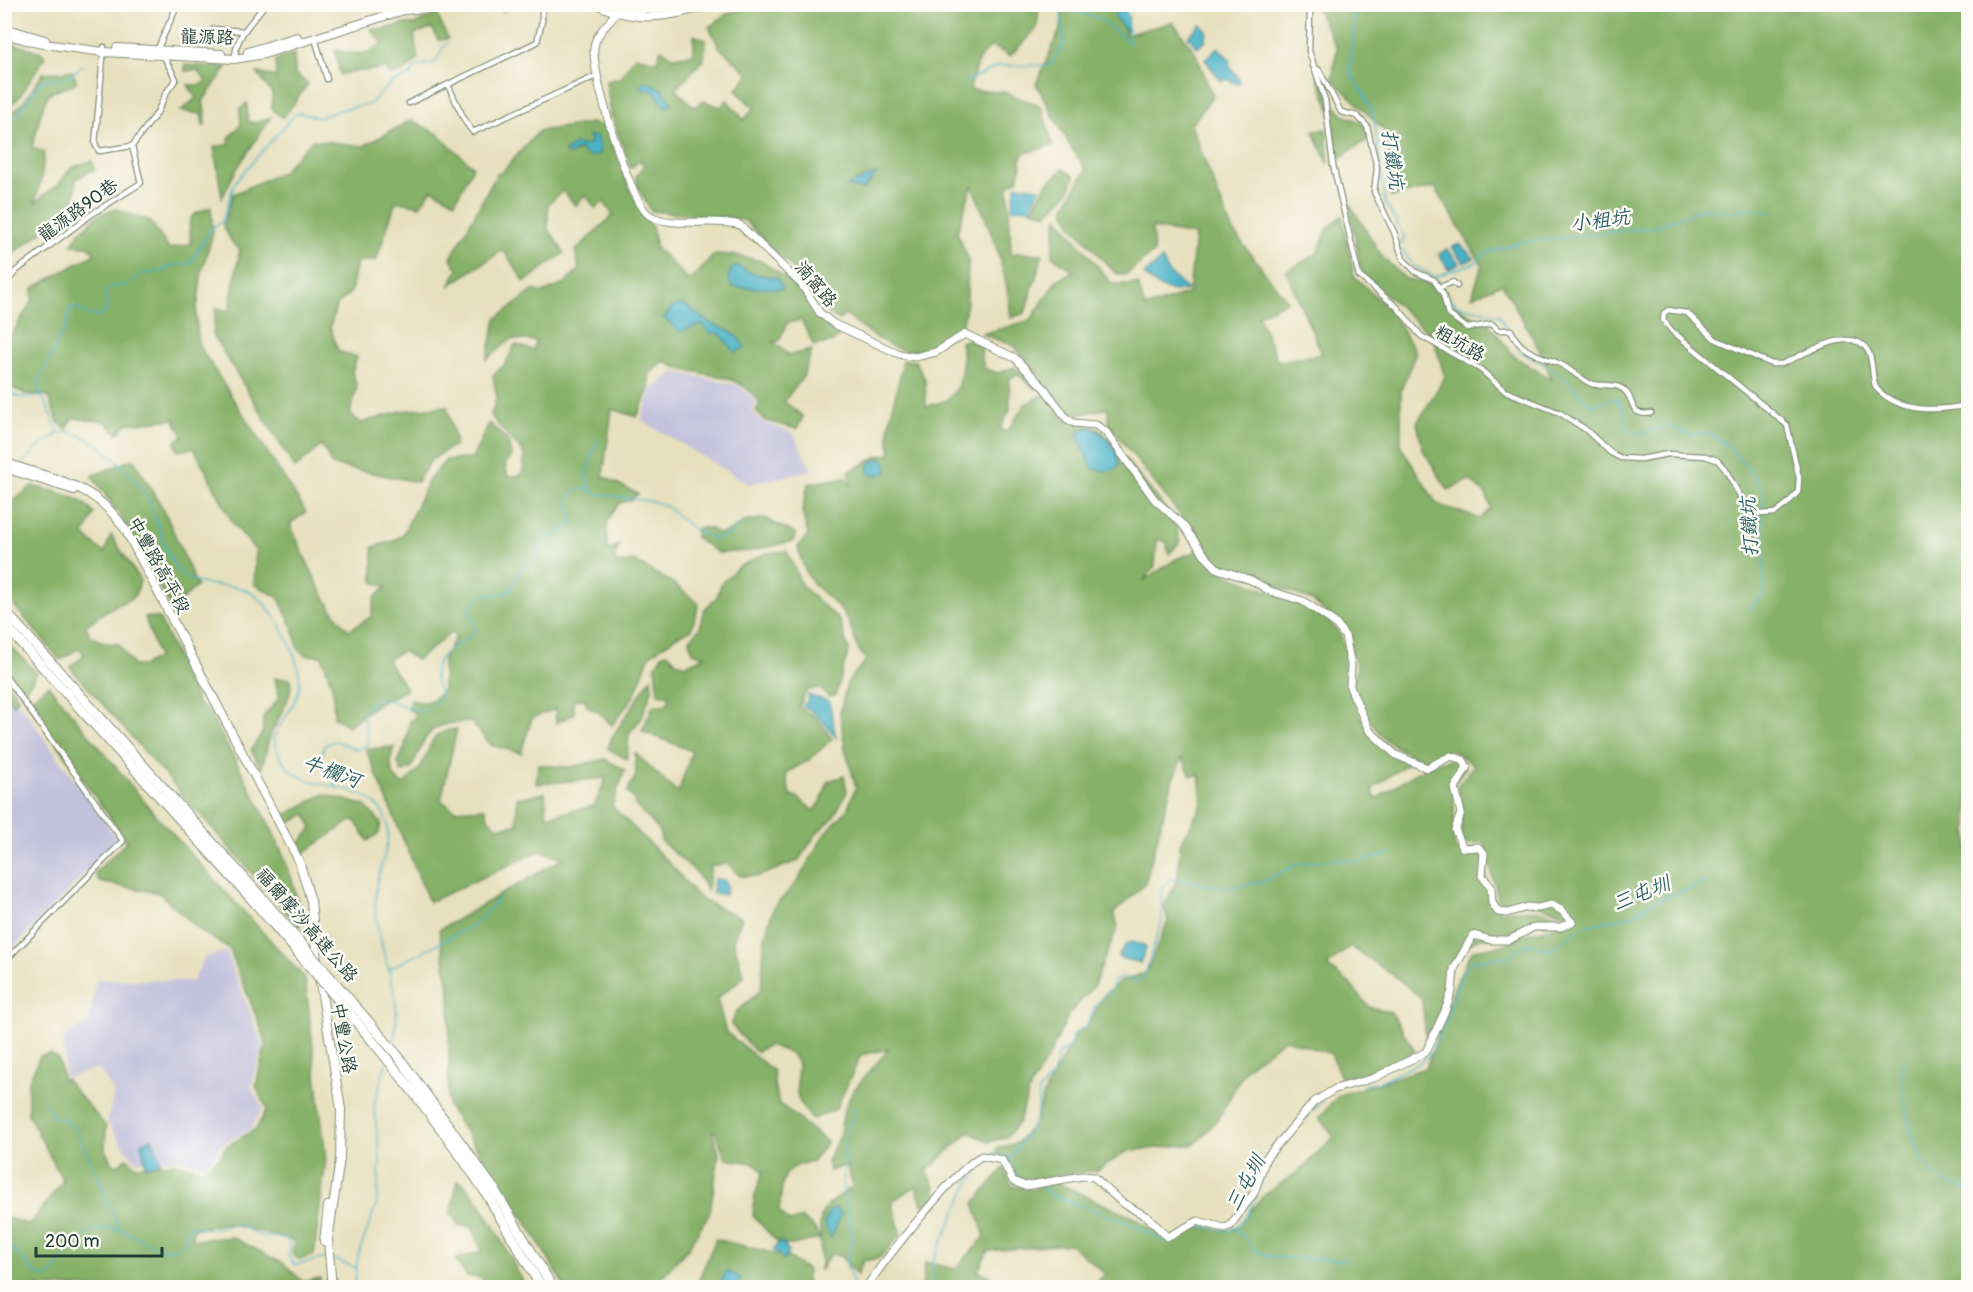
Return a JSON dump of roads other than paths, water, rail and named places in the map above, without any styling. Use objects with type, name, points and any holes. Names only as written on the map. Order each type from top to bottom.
[{"type":"highway","name":"福爾摩沙高速公路","points":[[4,610],[259,901],[355,1018],[490,1191],[553,1287]]},
{"type":"highway","name":"福爾摩沙高速公路","points":[[4,624],[259,901]]},
{"type":"highway","name":"福爾摩沙高速公路","points":[[490,1191],[542,1287]]},
{"type":"main road","name":"龍源路","points":[[235,56],[405,4]]},
{"type":"main road","points":[[4,34],[37,43],[159,55],[235,56],[264,54],[388,14],[421,8],[474,4]]},
{"type":"main road","points":[[596,4],[645,13],[693,4]]},
{"type":"main road","points":[[615,9],[634,18],[655,17],[713,4]]},
{"type":"main road","points":[[4,28],[50,41],[104,49]]},
{"type":"main road","name":"中豐路高平段","points":[[4,462],[26,473]]},
{"type":"main road","name":"中豐路高平段","points":[[4,467],[80,492],[106,508],[122,532],[200,677]]},
{"type":"main road","name":"中豐公路","points":[[200,677],[294,862],[306,896],[339,1110],[340,1159],[328,1240],[327,1287]]},
{"type":"main road","name":"中豐公路","points":[[327,1259],[332,1287]]},
{"type":"street","points":[[132,146],[157,113],[166,93],[176,79],[159,55],[178,4]]},
{"type":"street","points":[[235,56],[244,31],[265,4]]},
{"type":"street","points":[[409,104],[537,42],[542,21],[542,4]]},
{"type":"street","name":"粗坑路","points":[[1307,4],[1310,19],[1308,45],[1311,64],[1325,100],[1333,165],[1345,206],[1354,264],[1365,282],[1397,307],[1421,336],[1480,369],[1505,391],[1543,405],[1576,424],[1616,456],[1634,460],[1676,454],[1705,456],[1717,460],[1748,508],[1763,514],[1782,508],[1798,492],[1799,478],[1787,425],[1672,331],[1663,320],[1664,313],[1668,310],[1687,314],[1715,339],[1772,364],[1781,364],[1844,339],[1855,340],[1864,346],[1870,355],[1876,388],[1888,397],[1927,411],[1968,405]]},
{"type":"street","name":"湳窩路","points":[[615,9],[599,33],[594,46],[596,76],[618,147],[639,202],[648,215],[671,221],[740,225],[802,285],[827,320],[899,354],[926,356],[965,334],[1006,351],[1045,390],[1067,419],[1074,423],[1100,427],[1131,464],[1155,500],[1182,524],[1218,569],[1251,580],[1270,591],[1303,601],[1322,612],[1340,629],[1345,636],[1352,665],[1350,687],[1366,725],[1387,747],[1420,767],[1430,767],[1451,756],[1459,757],[1466,763],[1466,770],[1455,788],[1461,813],[1455,830],[1463,848],[1478,847],[1484,853],[1482,876],[1491,887],[1493,907],[1498,912],[1507,914],[1527,907],[1538,908],[1551,905],[1561,910],[1572,922],[1561,927],[1534,927],[1509,940],[1491,940],[1473,935],[1454,969],[1452,991],[1426,1052],[1374,1078],[1335,1089],[1314,1102],[1266,1158],[1254,1193],[1230,1226],[1224,1228],[1198,1221],[1167,1237],[1149,1218],[1121,1202],[1094,1178],[1073,1177],[1025,1186],[1013,1181],[1002,1160],[982,1156],[963,1172],[890,1252],[866,1287]]},
{"type":"street","points":[[214,29],[244,31]]},
{"type":"street","points":[[315,37],[327,79]]},
{"type":"street","name":"龍源路90巷","points":[[4,286],[16,272],[92,214],[141,183],[132,146],[105,152],[99,151],[95,144],[104,49]]},
{"type":"street","points":[[1311,64],[1319,70],[1341,112],[1357,116],[1367,126],[1377,168],[1374,192],[1394,232],[1403,259],[1416,272],[1428,276],[1440,287],[1446,310],[1462,327],[1492,324],[1508,331],[1516,342],[1535,356],[1560,363],[1565,370],[1581,376],[1588,383],[1619,387],[1628,395],[1637,412],[1642,415],[1651,413]]},
{"type":"street","points":[[448,85],[466,123],[473,132],[596,76]]},
{"type":"street","points":[[1440,287],[1452,282],[1457,286]]},
{"type":"street","points":[[4,674],[102,816],[123,841],[4,962]]},
{"type":"water","points":[[1120,6],[1129,17],[1126,31],[1115,17],[1115,9]]},
{"type":"water","points":[[1200,24],[1207,31],[1206,40],[1197,47],[1188,37]]},
{"type":"water","points":[[1218,47],[1230,60],[1229,65],[1240,81],[1238,84],[1226,79],[1221,81],[1205,59]]},
{"type":"water","points":[[645,81],[662,89],[672,104],[666,107],[654,91],[639,88]]},
{"type":"water","points":[[588,136],[595,136],[598,139],[600,154],[588,156],[579,149],[569,155],[565,152],[575,144],[585,146],[591,143]]},
{"type":"water","points":[[877,173],[863,190],[847,186]]},
{"type":"water","points":[[1016,185],[1040,188],[1030,208],[1012,209]]},
{"type":"water","points":[[1460,244],[1474,258],[1464,263],[1452,247]]},
{"type":"water","points":[[1447,249],[1460,264],[1448,269],[1439,254]]},
{"type":"water","points":[[1162,259],[1168,272],[1188,290],[1164,289],[1144,275]]},
{"type":"water","points":[[738,266],[750,273],[777,278],[783,289],[733,287],[728,278],[732,268]]},
{"type":"water","points":[[683,304],[706,321],[728,330],[741,341],[745,348],[735,352],[719,333],[710,333],[701,324],[681,332],[664,318],[672,307]]},
{"type":"water","points":[[1088,427],[1105,437],[1113,447],[1119,465],[1113,470],[1092,468],[1077,433]]},
{"type":"water","points":[[881,458],[886,463],[887,473],[873,475],[868,472],[870,463]]},
{"type":"water","points":[[808,695],[829,701],[836,737],[818,716],[803,705],[807,702]]},
{"type":"water","points":[[714,879],[724,880],[727,886],[725,895],[712,893]]},
{"type":"water","points":[[1131,942],[1144,945],[1146,948],[1140,963],[1118,957],[1125,945]]},
{"type":"water","points":[[152,1138],[161,1162],[146,1167],[141,1143]]},
{"type":"water","points":[[836,1207],[841,1215],[831,1238],[824,1224],[828,1213]]},
{"type":"water","points":[[781,1241],[789,1251],[784,1260],[773,1249]]},
{"type":"water","points":[[727,1271],[742,1279],[733,1287],[723,1287],[720,1283]]},
{"type":"waterway","points":[[503,13],[507,4]]},
{"type":"waterway","points":[[965,82],[998,66],[1051,65],[1064,43],[1061,13],[1068,8],[1100,19],[1129,43],[1126,4]]},
{"type":"waterway","name":"打鐵坑","points":[[1355,4],[1350,72],[1365,96],[1374,118],[1385,202],[1404,236],[1401,246]]},
{"type":"waterway","points":[[59,433],[39,389],[39,381],[65,328],[70,309],[75,307],[98,316],[107,310],[105,293],[110,287],[127,285],[142,274],[162,271],[173,265],[190,264],[212,227],[222,222],[235,182],[295,114],[301,113],[319,118],[339,110],[370,104],[391,83],[409,76],[416,67],[436,62],[443,47],[448,43]]},
{"type":"waterway","points":[[4,123],[17,116],[42,80],[69,77],[83,65]]},
{"type":"waterway","name":"小粗坑","points":[[1436,276],[1475,263],[1486,253],[1518,243],[1655,227],[1703,208],[1733,212],[1744,208],[1772,212]]},
{"type":"waterway","name":"打鐵坑","points":[[1402,250],[1413,265],[1435,277],[1456,305],[1499,315],[1520,352],[1559,373],[1592,406],[1614,398],[1623,408],[1625,428],[1639,434],[1669,426],[1689,435],[1708,433],[1726,444],[1759,482],[1764,500],[1763,511]]},
{"type":"waterway","points":[[4,390],[19,397],[41,397]]},
{"type":"waterway","name":"牛欄河","points":[[22,464],[35,450],[56,435],[72,433],[85,437],[111,455],[134,478],[148,499],[170,557],[181,573],[196,582],[246,590],[256,596],[276,619],[292,649],[300,678],[297,696],[273,738],[281,758],[292,771],[305,779],[352,791],[367,798],[380,809],[388,827],[387,846],[377,883],[375,901],[378,928],[397,1010],[392,1044]]},
{"type":"waterway","points":[[590,490],[586,472],[598,439]]},
{"type":"waterway","points":[[4,482],[13,474]]},
{"type":"waterway","points":[[338,788],[321,762],[324,745],[336,741],[358,750],[367,745],[368,737],[363,714],[370,704],[380,698],[421,711],[434,704],[441,695],[435,677],[438,661],[449,650],[475,633],[476,629],[468,608],[482,595],[504,594],[510,591],[520,571],[535,559],[539,543],[573,524],[568,504],[574,491],[585,488],[597,494],[655,502],[666,506],[694,530],[714,539],[729,535],[744,521]]},
{"type":"waterway","name":"打鐵坑","points":[[1749,611],[1764,593],[1763,516]]},
{"type":"waterway","points":[[1009,1160],[1033,1125],[1038,1109],[1039,1090],[1053,1076],[1058,1054],[1068,1048],[1074,1034],[1086,1026],[1097,1003],[1110,992],[1115,981],[1121,976],[1136,982],[1145,974],[1162,921],[1161,888],[1172,879],[1231,888],[1265,881],[1297,864],[1336,859],[1358,862],[1391,853]]},
{"type":"waterway","name":"三屯圳","points":[[1585,926],[1631,916],[1653,902],[1707,882]]},
{"type":"waterway","points":[[389,969],[474,925],[499,898]]},
{"type":"waterway","name":"三屯圳","points":[[1363,1085],[1377,1083],[1419,1063],[1430,1055],[1446,1021],[1462,973],[1470,963],[1510,956],[1529,943],[1551,950],[1580,928]]},
{"type":"waterway","points":[[1904,1058],[1902,1071],[1905,1104],[1914,1140],[1921,1156],[1929,1170],[1938,1179],[1968,1189]]},
{"type":"waterway","name":"牛欄河","points":[[354,1288],[358,1255],[377,1203],[380,1161],[374,1105],[386,1063]]},
{"type":"waterway","name":"三屯圳","points":[[1040,1187],[1054,1196],[1119,1219],[1168,1242],[1199,1226],[1228,1231],[1237,1226],[1250,1210],[1270,1161],[1295,1129],[1323,1101]]},
{"type":"waterway","points":[[45,1103],[53,1117],[68,1121],[75,1129],[119,1228]]},
{"type":"waterway","points":[[855,1288],[846,1263],[853,1239],[843,1189],[845,1138],[856,1106]]},
{"type":"waterway","name":"三屯圳","points":[[990,1155],[996,1153],[1007,1157],[1018,1178],[1029,1182]]},
{"type":"waterway","name":"三屯圳","points":[[932,1288],[933,1261],[969,1183],[985,1161]]},
{"type":"waterway","points":[[4,1243],[15,1251],[35,1273],[46,1277],[51,1274],[76,1242],[86,1234],[98,1229],[112,1228],[167,1249],[176,1248],[184,1243],[187,1230],[193,1226],[209,1229],[238,1224],[260,1236],[287,1238],[290,1248],[288,1256],[295,1265],[325,1258]]},
{"type":"waterway","points":[[1236,1228],[1255,1250],[1270,1257],[1346,1260]]},
{"type":"waterway","points":[[333,1259],[356,1268]]}]
